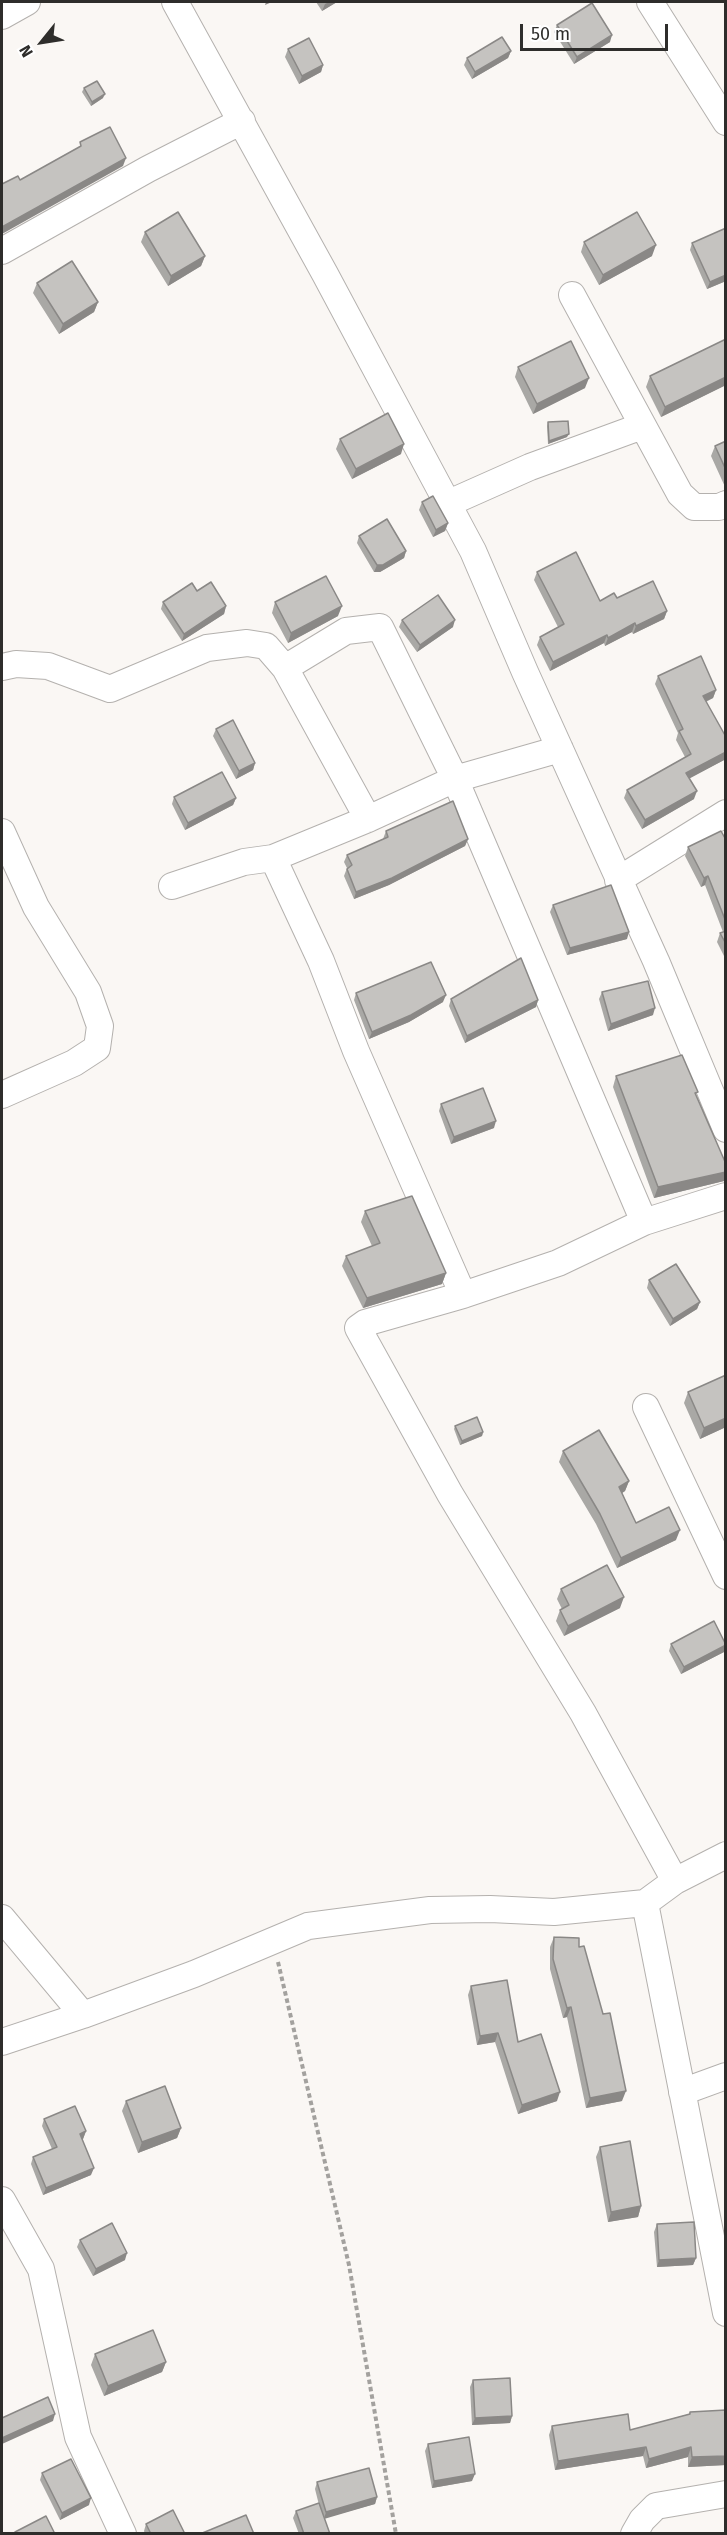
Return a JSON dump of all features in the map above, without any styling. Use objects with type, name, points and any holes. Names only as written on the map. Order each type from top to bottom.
[{"type":"street","points":[[2,15],[27,2]]},
{"type":"street","points":[[175,2],[242,121],[473,551],[656,961],[726,1129]]},
{"type":"street","points":[[650,2],[726,122]]},
{"type":"street","points":[[2,251],[148,169],[242,121]]},
{"type":"street","points":[[572,295],[680,494],[694,507],[719,507],[726,504]]},
{"type":"street","points":[[449,503],[530,467],[642,426]]},
{"type":"street","points":[[285,668],[346,631],[380,627],[455,779],[644,1222]]},
{"type":"street","points":[[2,667],[16,664],[48,666],[110,690],[207,648],[247,643],[266,646],[285,668],[368,819]]},
{"type":"street","points":[[172,886],[244,862],[273,858],[368,819],[455,779],[560,749]]},
{"type":"street","points":[[618,880],[726,813]]},
{"type":"street","points":[[2,832],[36,907],[88,992],[100,1026],[97,1048],[74,1063],[2,1095]]},
{"type":"street","points":[[273,858],[321,961],[356,1051],[463,1295]]},
{"type":"street","points":[[675,1881],[583,1713],[450,1494],[358,1328],[365,1323],[463,1295],[558,1263],[644,1222],[726,1196]]},
{"type":"street","points":[[646,1407],[726,1576]]},
{"type":"street","points":[[2,2042],[194,1974],[308,1926],[430,1910],[490,1908],[554,1912],[645,1903],[675,1881],[726,1855]]},
{"type":"street","points":[[645,1903],[726,2313]]},
{"type":"street","points":[[2,1918],[83,2015]]},
{"type":"street","points":[[682,2092],[726,2076]]},
{"type":"street","points":[[2,2200],[42,2269],[78,2437],[123,2534]]},
{"type":"street","points":[[634,2534],[642,2520],[656,2506],[726,2494]]},
{"type":"path","points":[[273,1941],[349,2265],[396,2534]]},
{"type":"building","points":[[592,3],[612,35],[577,57],[557,25]]},
{"type":"building","points":[[502,37],[511,51],[475,72],[467,58]]},
{"type":"building","points":[[309,38],[323,65],[302,76],[288,49]]},
{"type":"building","points":[[97,81],[105,94],[92,102],[84,88]]},
{"type":"building","points":[[110,127],[126,158],[2,227],[2,184],[18,176],[20,180],[81,146],[80,142]]},
{"type":"building","points":[[178,212],[205,256],[171,276],[145,232]]},
{"type":"building","points":[[637,212],[656,245],[603,275],[584,242]]},
{"type":"building","points":[[726,228],[726,275],[710,282],[692,243]]},
{"type":"building","points":[[72,261],[98,302],[63,324],[37,283]]},
{"type":"building","points":[[726,339],[726,377],[665,407],[650,376]]},
{"type":"building","points":[[571,341],[589,378],[537,404],[518,367]]},
{"type":"building","points":[[388,413],[404,444],[356,469],[340,439]]},
{"type":"building","points":[[568,421],[569,434],[549,441],[548,422]]},
{"type":"building","points":[[726,441],[726,470],[715,446]]},
{"type":"building","points":[[433,496],[448,523],[436,530],[422,502]]},
{"type":"building","points":[[387,519],[406,551],[383,565],[377,565],[359,536]]},
{"type":"building","points":[[576,552],[600,601],[614,593],[617,598],[653,581],[667,611],[636,626],[635,623],[608,638],[607,635],[553,662],[540,637],[564,624],[537,572]]},
{"type":"building","points":[[326,576],[342,606],[291,633],[275,602]]},
{"type":"building","points":[[211,582],[226,606],[184,634],[163,602],[192,583],[197,591]]},
{"type":"building","points":[[438,595],[455,620],[420,645],[402,620]]},
{"type":"building","points":[[701,656],[716,690],[703,696],[726,737],[726,752],[686,773],[697,791],[645,820],[627,790],[691,754],[679,731],[683,729],[658,676]]},
{"type":"building","points":[[233,720],[255,763],[239,771],[216,729]]},
{"type":"building","points":[[222,772],[236,798],[188,823],[174,797]]},
{"type":"building","points":[[453,801],[468,839],[392,878],[356,892],[347,869],[352,865],[347,855],[388,837],[386,831]]},
{"type":"building","points":[[721,831],[726,840],[726,922],[708,876],[704,878],[688,847]]},
{"type":"building","points":[[611,885],[629,932],[570,948],[553,905]]},
{"type":"building","points":[[726,931],[726,944],[720,933]]},
{"type":"building","points":[[521,958],[538,1000],[467,1036],[451,999]]},
{"type":"building","points":[[431,962],[446,995],[411,1015],[372,1032],[356,993]]},
{"type":"building","points":[[648,981],[655,1008],[611,1024],[602,992]]},
{"type":"building","points":[[682,1055],[698,1092],[695,1093],[726,1164],[726,1172],[658,1187],[616,1076]]},
{"type":"building","points":[[483,1088],[496,1121],[454,1137],[441,1104]]},
{"type":"building","points":[[412,1196],[446,1273],[367,1298],[346,1256],[380,1243],[365,1211]]},
{"type":"building","points":[[676,1264],[700,1302],[673,1319],[649,1280]]},
{"type":"building","points":[[726,1375],[726,1418],[704,1428],[688,1392]]},
{"type":"building","points":[[477,1417],[483,1432],[462,1441],[455,1426]]},
{"type":"building","points":[[599,1430],[629,1481],[619,1487],[636,1523],[669,1507],[680,1530],[621,1558],[600,1514],[563,1451]]},
{"type":"building","points":[[607,1565],[624,1597],[568,1626],[560,1610],[569,1605],[561,1589]]},
{"type":"building","points":[[714,1621],[726,1645],[684,1667],[671,1644]]},
{"type":"building","points":[[554,1937],[579,1938],[579,1947],[584,1946],[603,2014],[610,2013],[626,2091],[590,2098],[571,2007],[567,2008],[553,1959]]},
{"type":"building","points":[[507,1980],[518,2042],[541,2034],[560,2092],[522,2105],[498,2033],[480,2036],[471,1986]]},
{"type":"building","points":[[165,2086],[181,2128],[142,2142],[126,2101]]},
{"type":"building","points":[[75,2106],[86,2131],[80,2134],[94,2168],[46,2188],[33,2157],[57,2147],[44,2119]]},
{"type":"building","points":[[630,2141],[641,2206],[611,2212],[600,2147]]},
{"type":"building","points":[[694,2222],[696,2258],[659,2260],[657,2224]]},
{"type":"building","points":[[112,2223],[127,2253],[96,2269],[80,2240]]},
{"type":"building","points":[[153,2330],[166,2362],[108,2386],[95,2354]]},
{"type":"building","points":[[510,2378],[512,2416],[475,2418],[473,2380]]},
{"type":"building","points":[[48,2397],[55,2414],[2,2438],[2,2418]]},
{"type":"building","points":[[726,2410],[726,2456],[692,2457],[691,2447],[649,2459],[646,2447],[558,2461],[552,2426],[628,2414],[630,2430],[690,2414],[690,2412]]},
{"type":"building","points":[[469,2437],[475,2474],[434,2481],[428,2444]]},
{"type":"building","points":[[71,2459],[91,2498],[62,2513],[42,2473]]},
{"type":"building","points":[[369,2468],[377,2497],[326,2512],[317,2482]]},
{"type":"building","points":[[319,2503],[330,2534],[304,2534],[296,2511]]},
{"type":"building","points":[[173,2510],[185,2534],[151,2534],[146,2524]]},
{"type":"building","points":[[246,2515],[254,2534],[200,2534]]},
{"type":"building","points":[[46,2516],[55,2534],[15,2534],[15,2532]]}]
